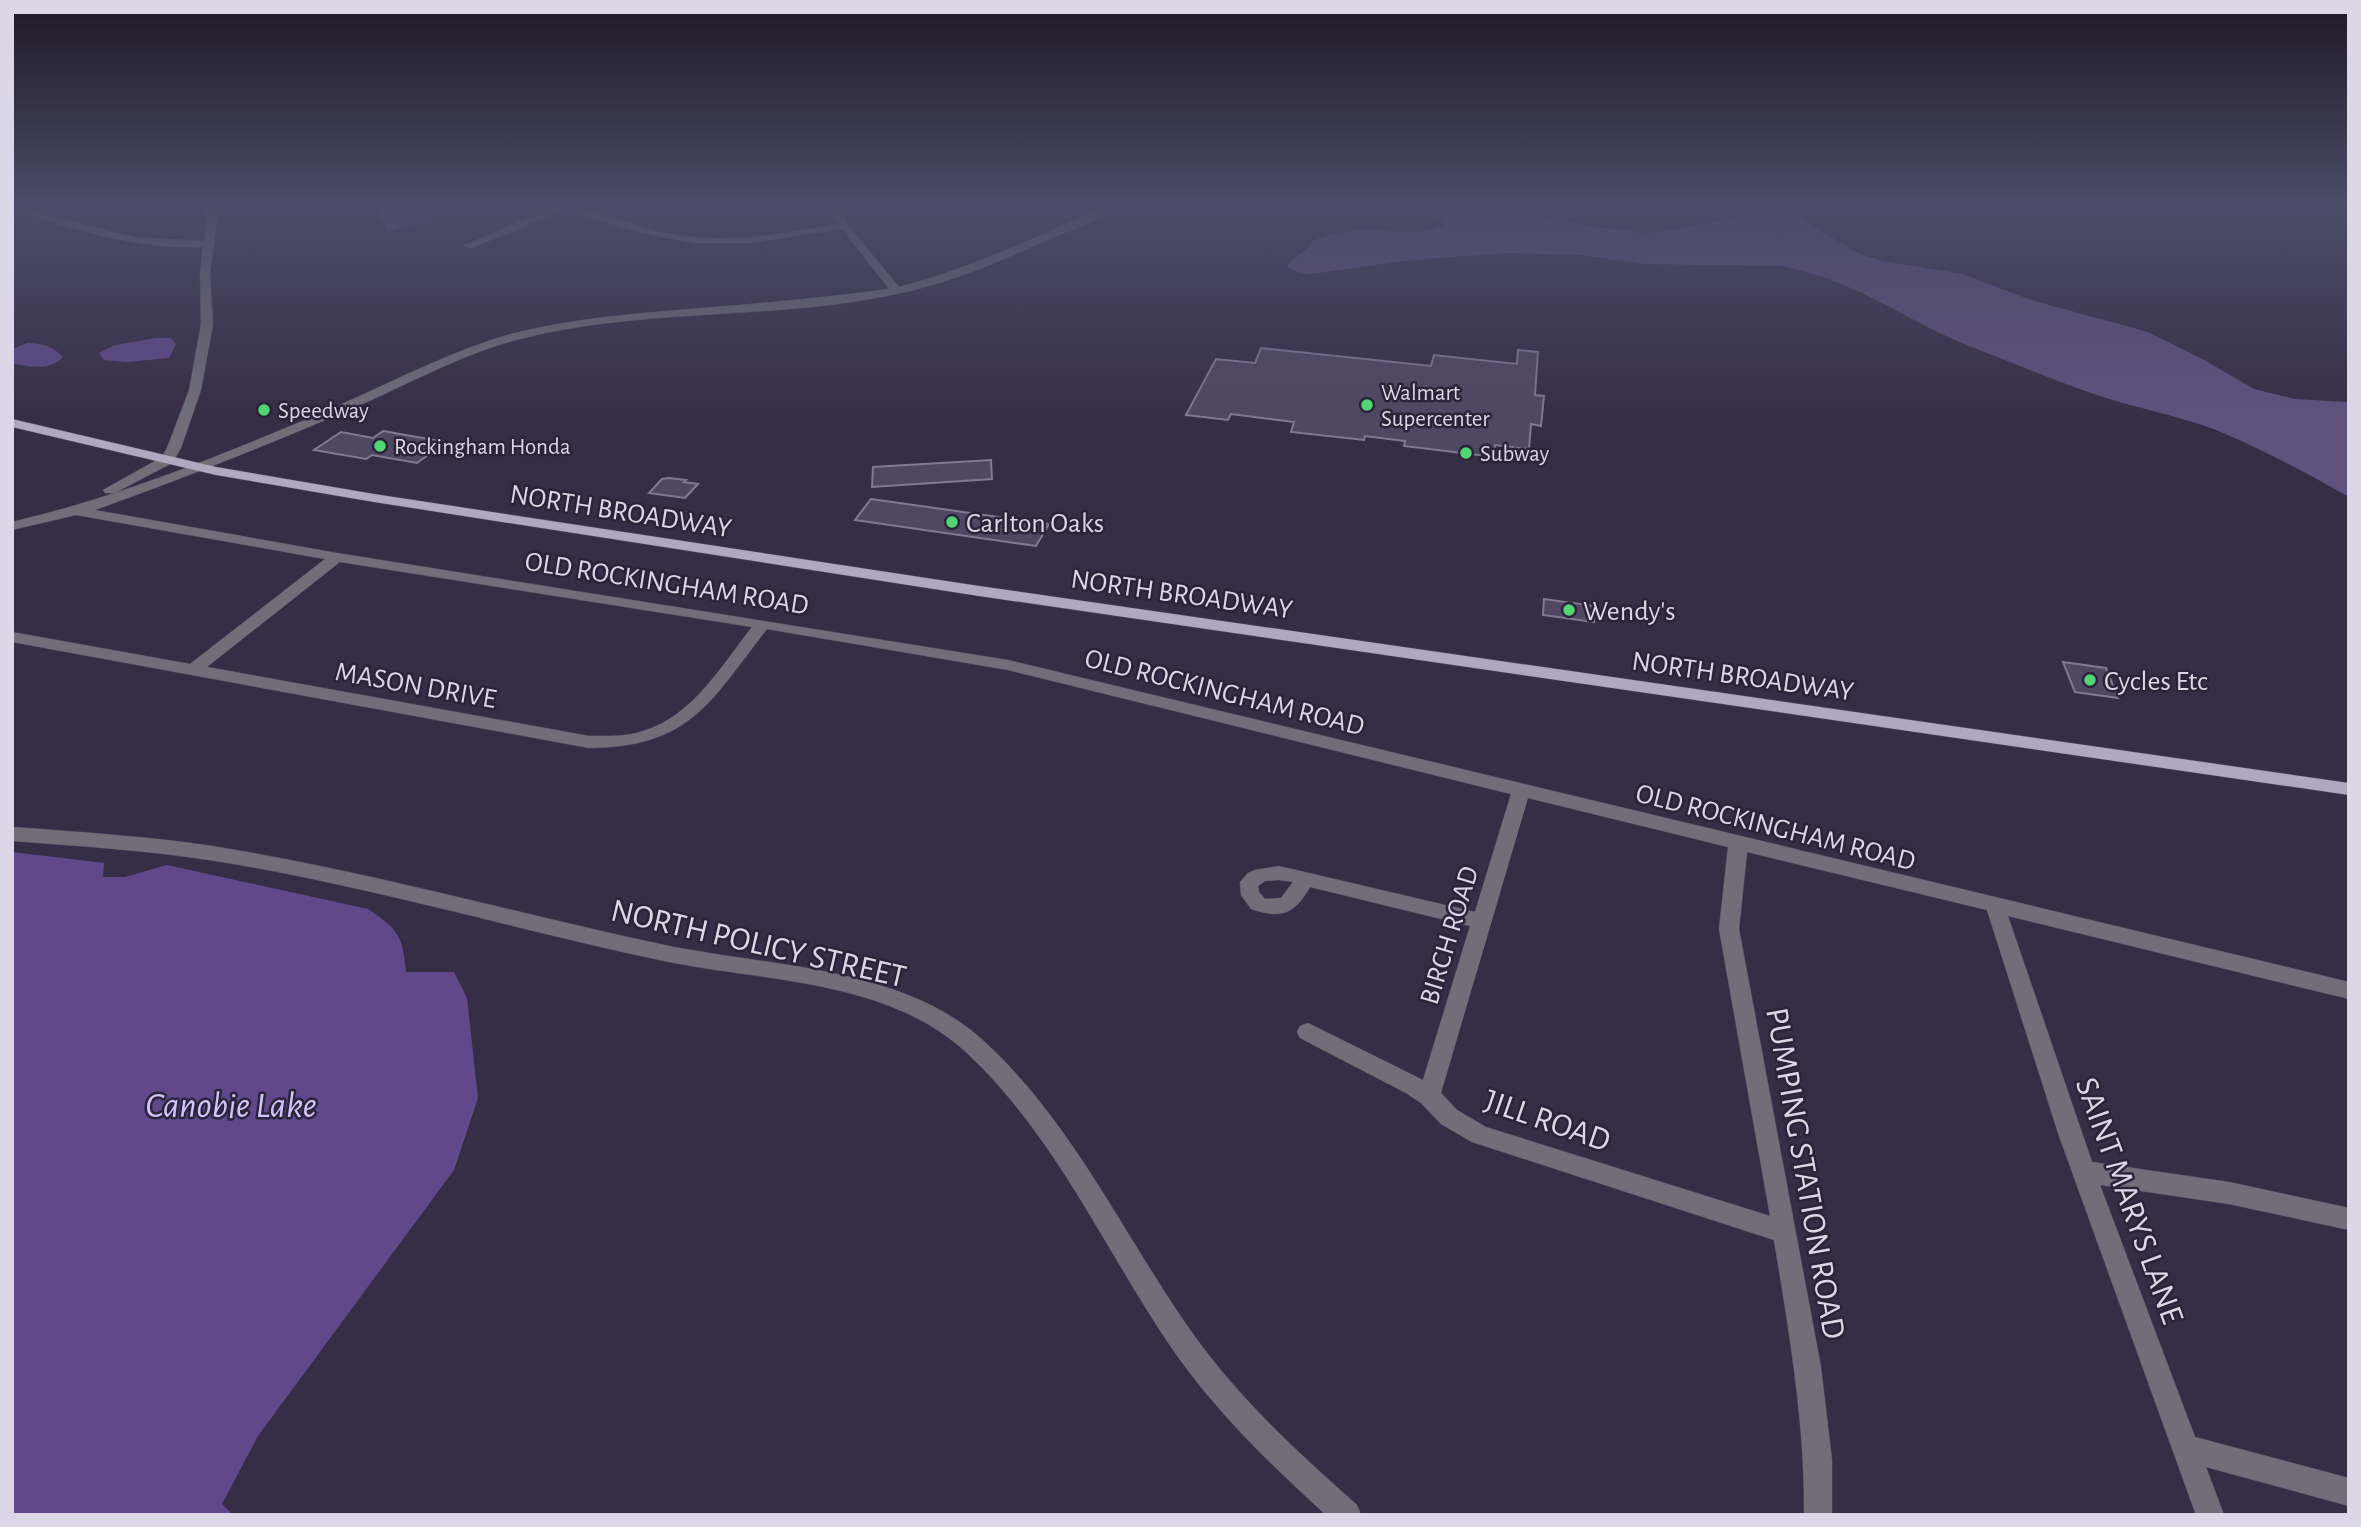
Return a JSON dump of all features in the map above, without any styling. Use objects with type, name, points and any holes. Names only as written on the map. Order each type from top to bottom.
[{"type":"main road","name":"NORTH BROADWAY","points":[[12,423],[197,466],[374,498],[832,569],[2349,789]]},
{"type":"street","points":[[173,461],[174,448],[195,390],[205,345],[207,277]]},
{"type":"street","points":[[885,277],[896,291]]},
{"type":"street","points":[[12,526],[104,503],[355,403],[472,351],[536,331],[602,320],[835,301],[896,291],[948,277]]},
{"type":"street","points":[[104,503],[173,461]]},
{"type":"street","points":[[35,520],[114,489],[173,461]]},
{"type":"street","name":"OLD ROCKINGHAM ROAD","points":[[75,511],[337,557],[1008,665],[2349,990]]},
{"type":"street","points":[[192,671],[337,557]]},
{"type":"street","name":"MASON DRIVE","points":[[12,637],[589,742],[621,743],[656,735],[684,719],[708,696],[763,624]]},
{"type":"street","name":"BIRCH ROAD","points":[[1429,1096],[1521,791]]},
{"type":"street","name":"NORTH POLICY STREET","points":[[12,834],[178,848],[301,870],[658,951],[835,984],[864,991],[922,1012],[970,1042],[1010,1083],[1076,1171],[1201,1367],[1252,1425],[1347,1515]]},
{"type":"street","name":"PUMPING STATION ROAD","points":[[1738,844],[1729,929],[1808,1367],[1818,1460],[1818,1515]]},
{"type":"street","points":[[1304,878],[1482,921]]},
{"type":"street","name":"SAINT MARYS LANE","points":[[1995,906],[2011,960],[2085,1172],[2210,1515]]},
{"type":"street","name":"JILL ROAD","points":[[1308,1032],[1429,1096],[1449,1117],[1480,1135],[1784,1232]]},
{"type":"street","points":[[2085,1172],[2229,1193],[2349,1219]]},
{"type":"street","points":[[2186,1448],[2349,1492]]},
{"type":"shaded area","points":[[1824,277],[1972,277],[2031,300],[2148,332],[2254,389],[2295,399],[2349,402],[2349,497],[2283,461],[2216,430],[2103,397],[2053,379],[1945,336]]},
{"type":"water","points":[[171,338],[176,344],[169,358],[126,362],[104,360],[99,353],[115,345]]},
{"type":"water","points":[[27,343],[47,346],[63,357],[46,366],[32,367],[12,363],[12,349]]},
{"type":"water","name":"Canobie Lake","points":[[12,852],[104,863],[103,877],[125,877],[167,865],[368,909],[397,934],[403,950],[406,972],[454,972],[467,998],[478,1098],[454,1170],[258,1436],[222,1504],[233,1515],[12,1515]]},
{"type":"building","name":"Walmart Supercenter","points":[[1261,348],[1431,366],[1434,355],[1517,364],[1518,350],[1538,352],[1535,395],[1544,396],[1541,426],[1531,424],[1529,449],[1495,445],[1494,457],[1404,446],[1405,441],[1365,436],[1364,440],[1291,432],[1294,422],[1231,414],[1228,420],[1186,415],[1216,359],[1255,363]]},
{"type":"building","name":"Rockingham Honda","points":[[383,431],[446,442],[417,463],[372,455],[366,459],[314,450],[341,432],[373,438]]},
{"type":"building","name":"Carlton Oaks","points":[[991,460],[992,479],[872,487],[873,467]]},
{"type":"building","points":[[662,479],[698,484],[685,498],[649,493]]},
{"type":"building","name":"Carlton Oaks","points":[[871,499],[1049,524],[1036,546],[855,520]]},
{"type":"building","name":"Wendy's","points":[[1544,599],[1595,606],[1594,622],[1543,615]]},
{"type":"building","name":"Cycles Etc","points":[[2063,662],[2106,668],[2118,698],[2075,692]]},
{"type":"place","name":"Walmart Supercenter","points":[[1367,405]]},
{"type":"place","name":"Speedway","points":[[264,410]]},
{"type":"place","name":"Rockingham Honda","points":[[380,446]]},
{"type":"place","name":"Subway","points":[[1466,453]]},
{"type":"place","name":"Carlton Oaks","points":[[952,522]]},
{"type":"place","name":"Wendy's","points":[[1569,610]]},
{"type":"place","name":"Cycles Etc","points":[[2090,680]]}]
